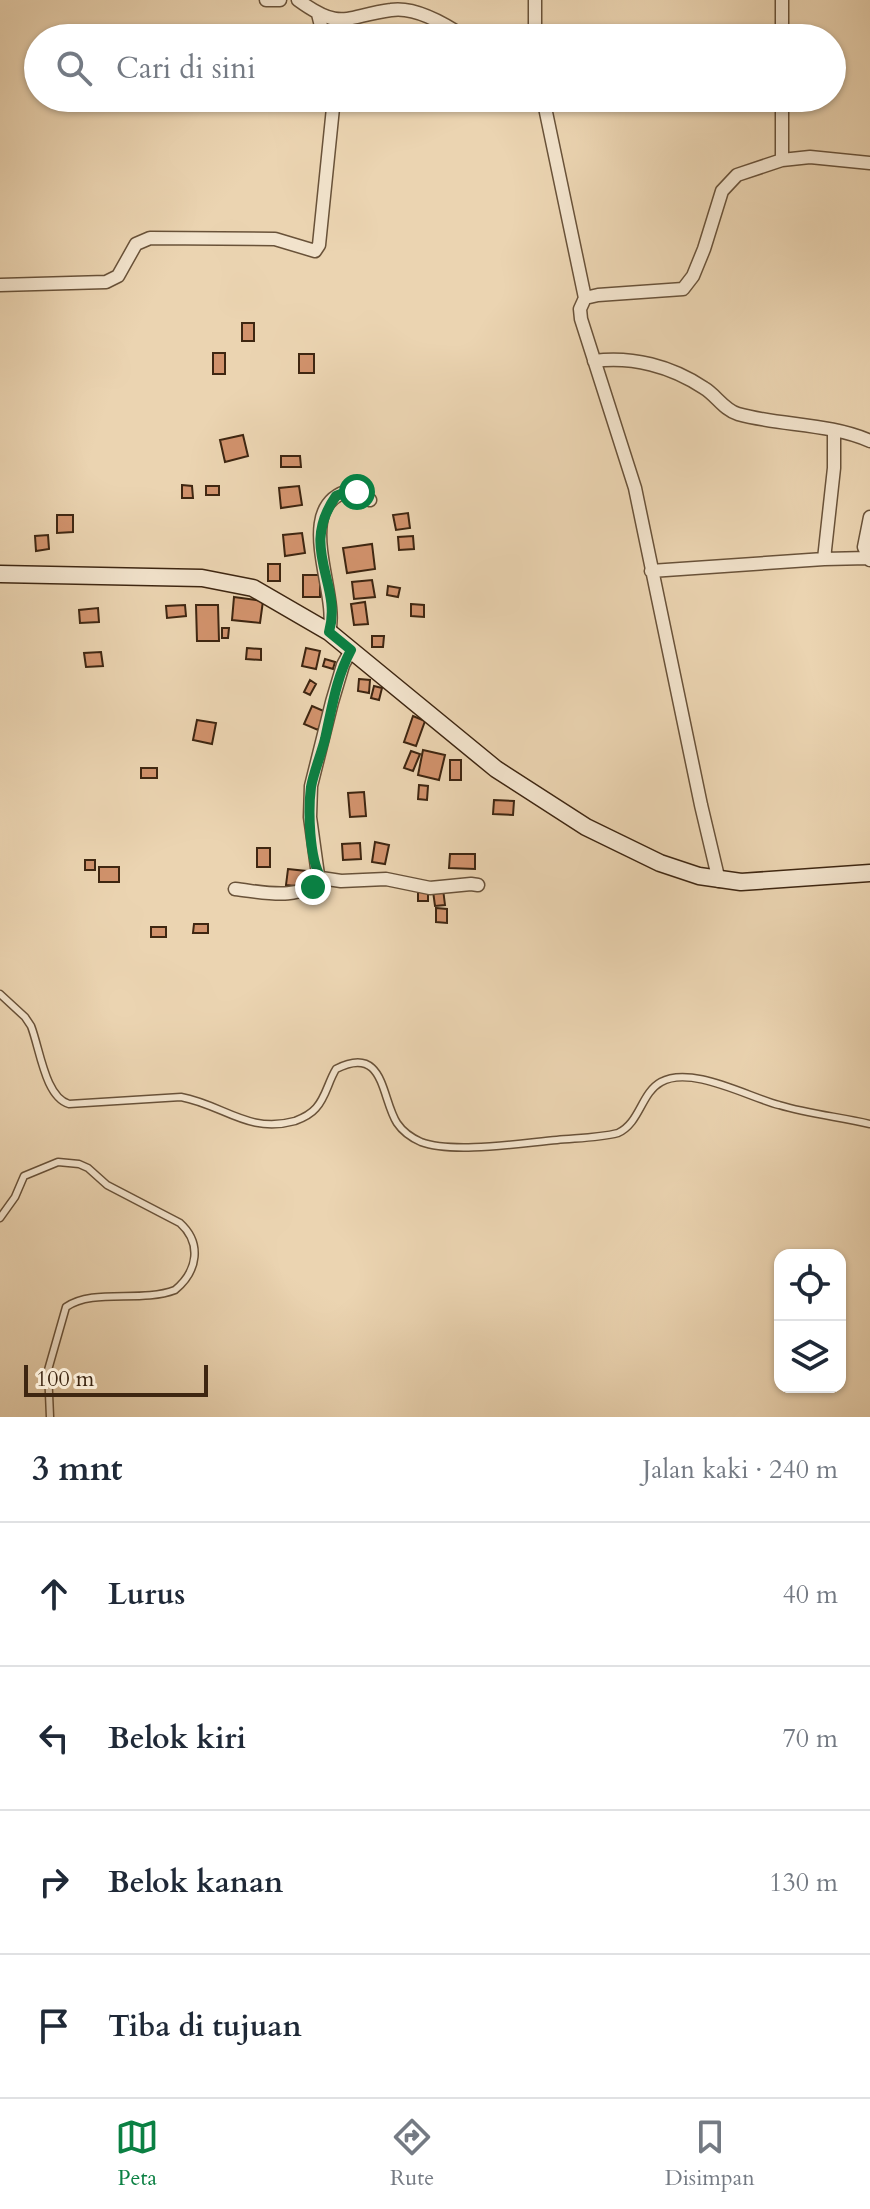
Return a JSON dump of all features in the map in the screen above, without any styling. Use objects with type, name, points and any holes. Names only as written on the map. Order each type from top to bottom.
[{"type":"main road","points":[[0,574],[202,578],[242,584],[268,594],[329,632],[496,769],[586,827],[660,863],[719,881],[870,873]]},
{"type":"street","points":[[266,0],[280,0]]},
{"type":"street","points":[[298,0],[334,21],[393,9],[412,11],[438,24]]},
{"type":"street","points":[[535,0],[535,24]]},
{"type":"street","points":[[782,0],[782,24]]},
{"type":"street","points":[[318,14],[320,24]]},
{"type":"street","points":[[0,285],[106,282],[118,276],[136,244],[150,238],[275,239],[315,251],[319,245],[333,112]]},
{"type":"street","points":[[546,112],[585,298],[580,309],[581,319],[635,488],[719,881]]},
{"type":"street","points":[[782,112],[782,160]]},
{"type":"street","points":[[585,298],[683,289],[693,276],[722,191],[737,175],[782,160],[810,157],[870,163]]},
{"type":"street","points":[[594,361],[618,358],[644,362],[694,382],[737,414],[834,431],[870,441]]},
{"type":"street","points":[[824,559],[834,468],[834,431]]},
{"type":"street","points":[[329,632],[332,612],[320,552],[321,523],[329,505],[341,492],[351,490],[370,500]]},
{"type":"street","points":[[651,571],[824,559],[869,559],[864,547],[870,517]]},
{"type":"street","points":[[321,878],[310,817],[311,786],[332,702],[351,650]]},
{"type":"street","points":[[321,878],[341,881],[386,879],[430,888],[478,885]]},
{"type":"street","points":[[235,889],[292,894],[313,887],[321,878]]},
{"type":"lane","points":[[0,994],[31,1026],[51,1090],[59,1100],[69,1104],[181,1097],[255,1125],[284,1124],[304,1118],[314,1111],[336,1069],[357,1063],[365,1064],[378,1075],[394,1117],[403,1130],[423,1143],[446,1146],[500,1145],[618,1133],[624,1131],[652,1089],[663,1080],[678,1076],[733,1089],[779,1105],[870,1124]]},
{"type":"lane","points":[[0,1218],[15,1197],[24,1176],[51,1164],[67,1162],[88,1168],[107,1185],[180,1223],[195,1244],[191,1266],[175,1290],[141,1297],[89,1297],[66,1307],[48,1370],[50,1417]]},
{"type":"building","points":[[242,323],[254,323],[254,341],[242,341]]},
{"type":"building","points":[[213,353],[225,353],[225,374],[213,374]]},
{"type":"building","points":[[299,354],[314,354],[314,373],[299,373]]},
{"type":"building","points":[[243,435],[248,456],[225,462],[220,440]]},
{"type":"building","points":[[281,456],[300,456],[301,467],[281,467]]},
{"type":"building","points":[[182,485],[192,486],[193,498],[182,498]]},
{"type":"building","points":[[206,486],[219,486],[219,495],[206,495]]},
{"type":"building","points":[[299,486],[302,505],[281,508],[279,488]]},
{"type":"building","points":[[408,513],[410,528],[396,530],[393,515]]},
{"type":"building","points":[[57,515],[73,515],[73,532],[57,533]]},
{"type":"building","points":[[302,533],[305,553],[285,556],[283,535]]},
{"type":"building","points":[[48,535],[49,549],[36,551],[35,536]]},
{"type":"building","points":[[413,536],[414,549],[399,550],[398,537]]},
{"type":"building","points":[[372,544],[375,569],[347,573],[343,548]]},
{"type":"building","points":[[268,564],[280,564],[280,581],[268,581]]},
{"type":"building","points":[[303,575],[320,575],[320,597],[303,597]]},
{"type":"building","points":[[372,580],[375,597],[354,599],[352,582]]},
{"type":"building","points":[[388,586],[400,588],[398,597],[387,595]]},
{"type":"building","points":[[234,597],[263,601],[260,623],[232,620]]},
{"type":"building","points":[[365,602],[368,624],[354,625],[351,604]]},
{"type":"building","points":[[411,604],[424,605],[424,617],[411,616]]},
{"type":"building","points":[[185,605],[186,616],[167,618],[166,606]]},
{"type":"building","points":[[196,605],[218,605],[219,641],[197,641]]},
{"type":"building","points":[[98,608],[99,622],[80,623],[79,610]]},
{"type":"building","points":[[222,628],[229,628],[228,638],[222,638]]},
{"type":"building","points":[[372,636],[384,636],[383,647],[372,647]]},
{"type":"building","points":[[247,648],[261,649],[261,660],[246,659]]},
{"type":"building","points":[[306,648],[320,651],[316,669],[302,666]]},
{"type":"building","points":[[101,652],[103,666],[86,667],[84,653]]},
{"type":"building","points":[[325,659],[335,662],[333,669],[323,666]]},
{"type":"building","points":[[359,679],[370,680],[369,693],[358,691]]},
{"type":"building","points":[[310,680],[316,684],[310,695],[304,692]]},
{"type":"building","points":[[374,686],[382,688],[379,700],[371,698]]},
{"type":"building","points":[[312,706],[326,712],[318,730],[304,724]]},
{"type":"building","points":[[413,716],[425,721],[416,746],[404,742]]},
{"type":"building","points":[[197,720],[216,723],[212,744],[193,740]]},
{"type":"building","points":[[423,750],[445,755],[439,780],[418,775]]},
{"type":"building","points":[[411,751],[420,754],[413,771],[404,768]]},
{"type":"building","points":[[450,760],[461,760],[461,780],[450,780]]},
{"type":"building","points":[[141,768],[157,768],[157,778],[141,778]]},
{"type":"building","points":[[419,785],[428,786],[427,800],[418,799]]},
{"type":"building","points":[[364,792],[366,816],[350,817],[348,793]]},
{"type":"building","points":[[494,800],[514,801],[513,815],[493,814]]},
{"type":"building","points":[[375,842],[389,845],[385,864],[372,862]]},
{"type":"building","points":[[360,843],[361,859],[343,860],[342,844]]},
{"type":"building","points":[[257,848],[270,848],[270,867],[257,867]]},
{"type":"building","points":[[450,854],[475,854],[475,869],[449,868]]},
{"type":"building","points":[[85,860],[95,860],[95,870],[85,870]]},
{"type":"building","points":[[99,867],[119,867],[119,882],[99,882]]},
{"type":"building","points":[[288,869],[306,871],[304,887],[286,885]]},
{"type":"building","points":[[418,889],[428,889],[428,901],[418,901]]},
{"type":"building","points":[[443,889],[445,905],[435,906],[433,891]]},
{"type":"building","points":[[436,908],[447,909],[447,923],[436,922]]},
{"type":"building","points":[[194,924],[208,924],[208,933],[193,933]]},
{"type":"building","points":[[151,927],[166,927],[166,937],[151,937]]},
{"type":"route","points":[[313,887],[321,878],[318,875],[310,817],[311,786],[332,702],[351,650],[329,632],[332,612],[319,536],[321,523],[336,496],[351,490],[357,492]]}]
